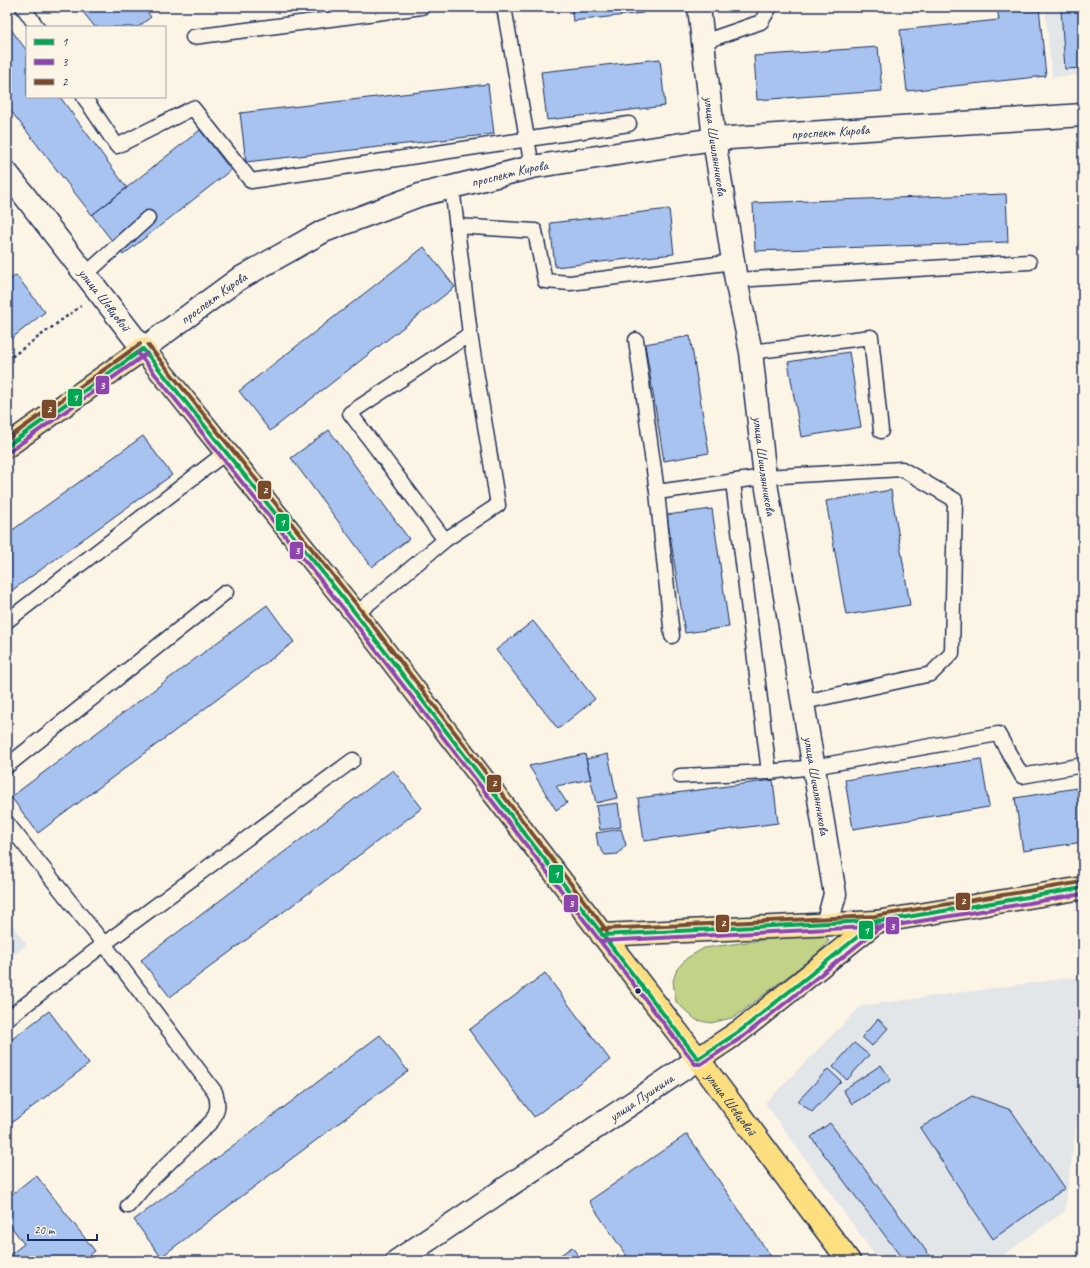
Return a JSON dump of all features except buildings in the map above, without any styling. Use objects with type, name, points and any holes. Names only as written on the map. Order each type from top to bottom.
[{"type":"main road","name":"проспект Кирова","points":[[7,446],[143,349]]},
{"type":"main road","name":"улица Шевцовой","points":[[143,349],[225,453],[356,614],[698,1059],[848,1261]]},
{"type":"main road","points":[[602,935],[876,922],[1083,888]]},
{"type":"main road","name":"улица Пушкина","points":[[698,1059],[740,1031],[876,922]]},
{"type":"street","name":"улица Шишлянникова","points":[[699,7],[714,139],[734,271],[751,352],[765,477],[804,702],[834,894],[827,924]]},
{"type":"street","name":"проспект Кирова","points":[[143,349],[237,280],[324,230],[420,195],[532,167],[714,139],[1083,115]]},
{"type":"street","name":"улица Шевцовой","points":[[7,173],[143,349]]},
{"type":"street","name":"улица Пушкина","points":[[397,1261],[698,1059]]},
{"type":"lane","points":[[23,7],[36,26]]},
{"type":"lane","points":[[193,37],[422,7]]},
{"type":"lane","points":[[504,7],[532,167]]},
{"type":"lane","points":[[703,42],[761,22],[770,7]]},
{"type":"lane","points":[[85,98],[117,146],[193,108],[251,181],[528,138],[629,124]]},
{"type":"lane","points":[[356,614],[445,540],[498,505],[470,334],[452,187]]},
{"type":"lane","points":[[85,275],[148,218]]},
{"type":"lane","points":[[457,226],[535,231],[545,281],[570,283],[734,271],[1029,262]]},
{"type":"lane","points":[[445,540],[350,413],[470,334]]},
{"type":"lane","points":[[751,352],[871,337],[881,432]]},
{"type":"lane","points":[[636,340],[657,492],[672,636]]},
{"type":"lane","points":[[7,621],[225,453]]},
{"type":"lane","points":[[657,492],[765,477],[902,469],[955,500],[952,653],[931,674],[804,702]]},
{"type":"lane","points":[[733,482],[769,772]]},
{"type":"lane","points":[[7,766],[226,592]]},
{"type":"lane","points":[[680,776],[769,772],[814,767],[998,734],[1022,776],[1083,765]]},
{"type":"lane","points":[[7,1019],[104,944],[353,760]]},
{"type":"lane","points":[[7,823],[104,944],[215,1092],[218,1102],[218,1110],[212,1121],[145,1186],[128,1206]]},
{"type":"path","points":[[7,360],[99,293]]},
{"type":"shaded area","points":[[1045,7],[1083,7],[1083,75],[1052,77]]},
{"type":"shaded area","points":[[7,918],[27,945],[7,960]]},
{"type":"shaded area","points":[[1083,976],[1083,1071],[1065,1211],[995,1261],[879,1261],[765,1103],[861,1006]]},
{"type":"green space","points":[[812,933],[825,935],[829,941],[818,953],[735,1017],[711,1023],[696,1020],[676,1002],[673,981],[677,969],[687,958],[704,948]]},
{"type":"transit line","name":"2","points":[[7,439],[140,344]]},
{"type":"transit line","name":"2","points":[[148,345],[361,610],[607,931]]},
{"type":"transit line","name":"1","points":[[143,349],[356,614],[698,1059],[740,1031],[876,922],[1083,888]]},
{"type":"transit line","name":"1","points":[[7,446],[143,349]]},
{"type":"transit line","name":"3","points":[[138,353],[351,618],[695,1064],[701,1064],[744,1036],[879,928],[1083,894]]},
{"type":"transit line","name":"3","points":[[10,451],[146,354]]},
{"type":"transit line","name":"2","points":[[602,929],[875,916],[1082,882]]},
{"type":"transit line","name":"1","points":[[602,935],[887,920]]},
{"type":"transit line","name":"3","points":[[602,941],[887,926]]}]
